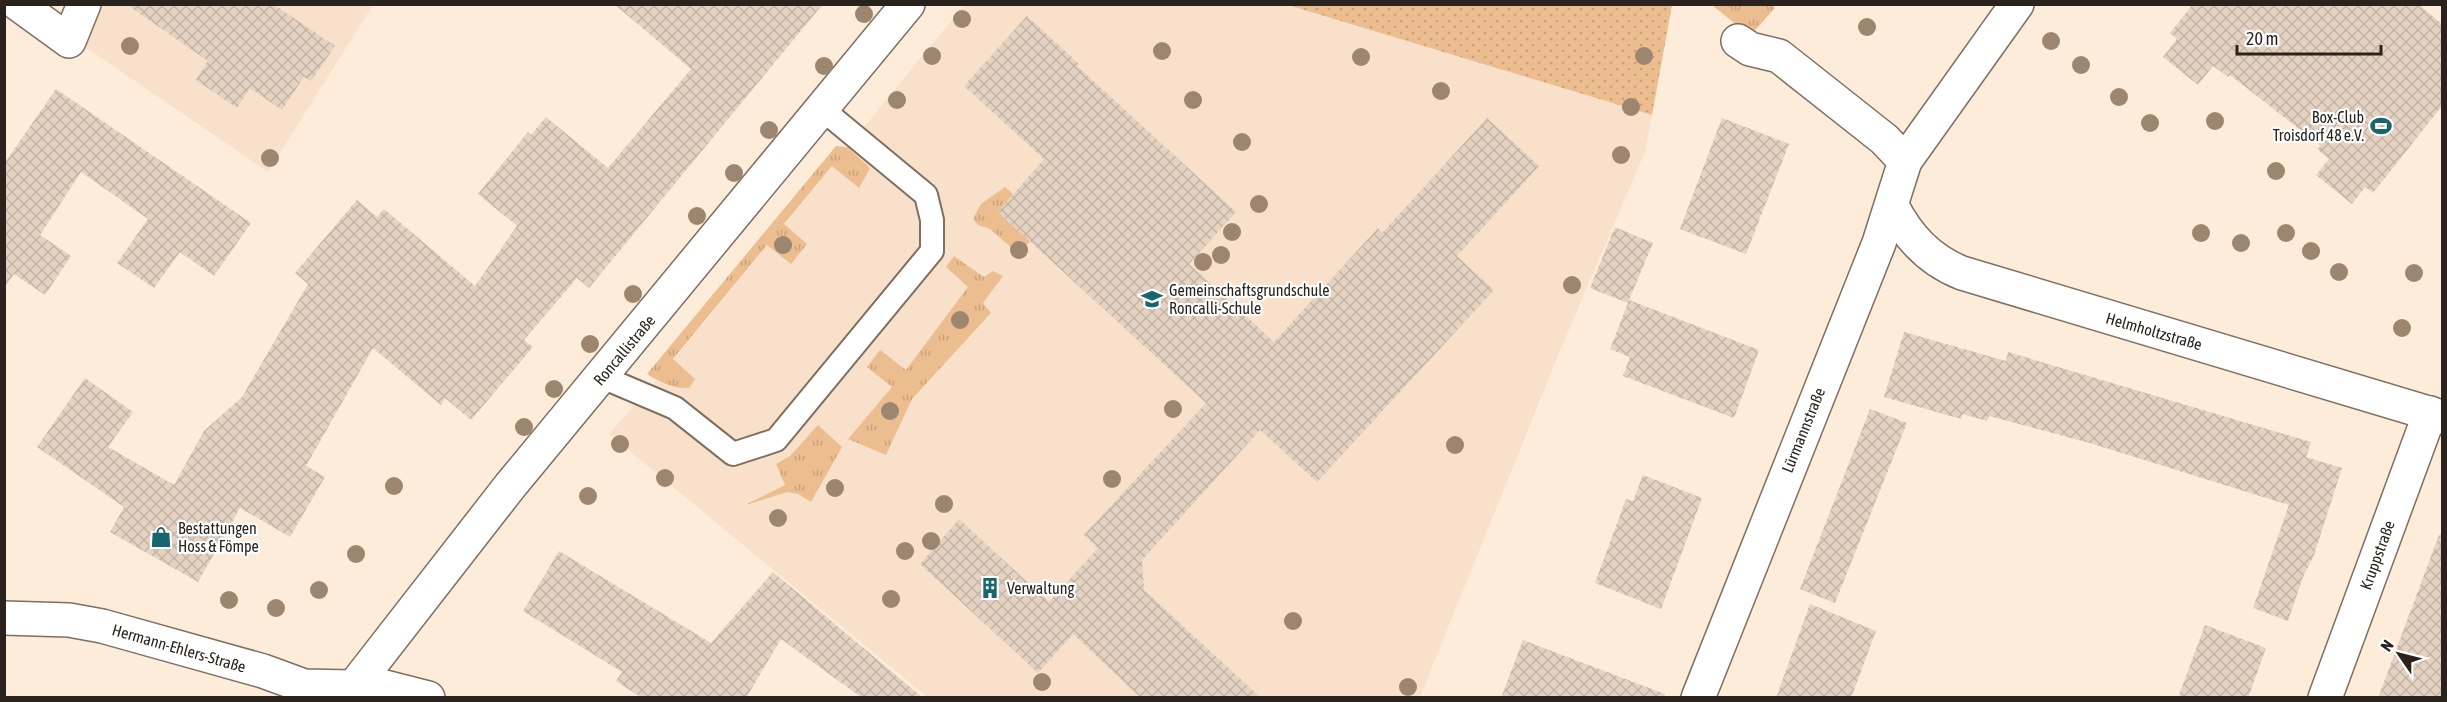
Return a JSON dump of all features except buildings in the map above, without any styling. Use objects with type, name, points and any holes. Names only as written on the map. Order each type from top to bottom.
[{"type":"street","points":[[18,4],[69,41],[84,4]]},
{"type":"street","name":"Roncallistraße","points":[[348,692],[503,495],[908,4]]},
{"type":"street","name":"Lürmannstraße","points":[[1698,698],[1892,206],[1905,162],[2017,4]]},
{"type":"street","points":[[1738,41],[1750,49],[1779,56],[1884,139],[1905,162]]},
{"type":"street","name":"Helmholtzstraße","points":[[1892,206],[1902,226],[1916,243],[1944,266],[1962,273],[2436,415]]},
{"type":"street","name":"Kruppstraße","points":[[2325,698],[2436,415]]},
{"type":"street","name":"Hermann-Ehlers-Straße","points":[[4,618],[69,620],[102,626],[263,671],[304,686],[348,692],[373,684],[428,698]]},
{"type":"lane","points":[[602,377],[675,408],[733,454],[776,440],[918,269],[932,250],[932,220],[926,195],[822,110]]},
{"type":"shaded area","points":[[97,5],[373,5],[268,172],[81,44]]},
{"type":"shaded area","name":"Gemeinschaftsgrundschule Roncalli-Schule","points":[[964,5],[1288,5],[1652,115],[1645,152],[1559,353],[1420,697],[927,697],[609,434],[657,380]]},
{"type":"green space","points":[[1771,4],[1775,8],[1750,36],[1712,5]]},
{"type":"green space","points":[[1288,5],[1672,5],[1652,115]]},
{"type":"green space","points":[[836,146],[847,147],[870,168],[859,188],[832,166],[784,224],[807,244],[791,264],[767,245],[673,359],[695,379],[690,387],[674,386],[647,374]]},
{"type":"green space","points":[[1005,187],[1013,194],[998,212],[1030,241],[1020,255],[990,229],[978,225],[973,219],[981,204]]},
{"type":"green space","points":[[954,256],[984,277],[993,271],[1003,276],[983,303],[991,313],[912,399],[886,455],[848,439],[892,387],[867,367],[880,350],[906,370],[968,287],[946,267]]},
{"type":"green space","points":[[818,425],[842,447],[811,502],[798,494],[788,492],[745,505],[785,485],[776,464],[790,456]]},
{"type":"place","name":"Box-Club Troisdorf 48 e.V.","points":[[2381,126]]},
{"type":"place","name":"Gemeinschaftsgrundschule Roncalli-Schule","points":[[1152,299]]},
{"type":"place","name":"Bestattungen Hoss & Fömpe","points":[[161,537]]},
{"type":"place","name":"Verwaltung","points":[[990,588]]}]
